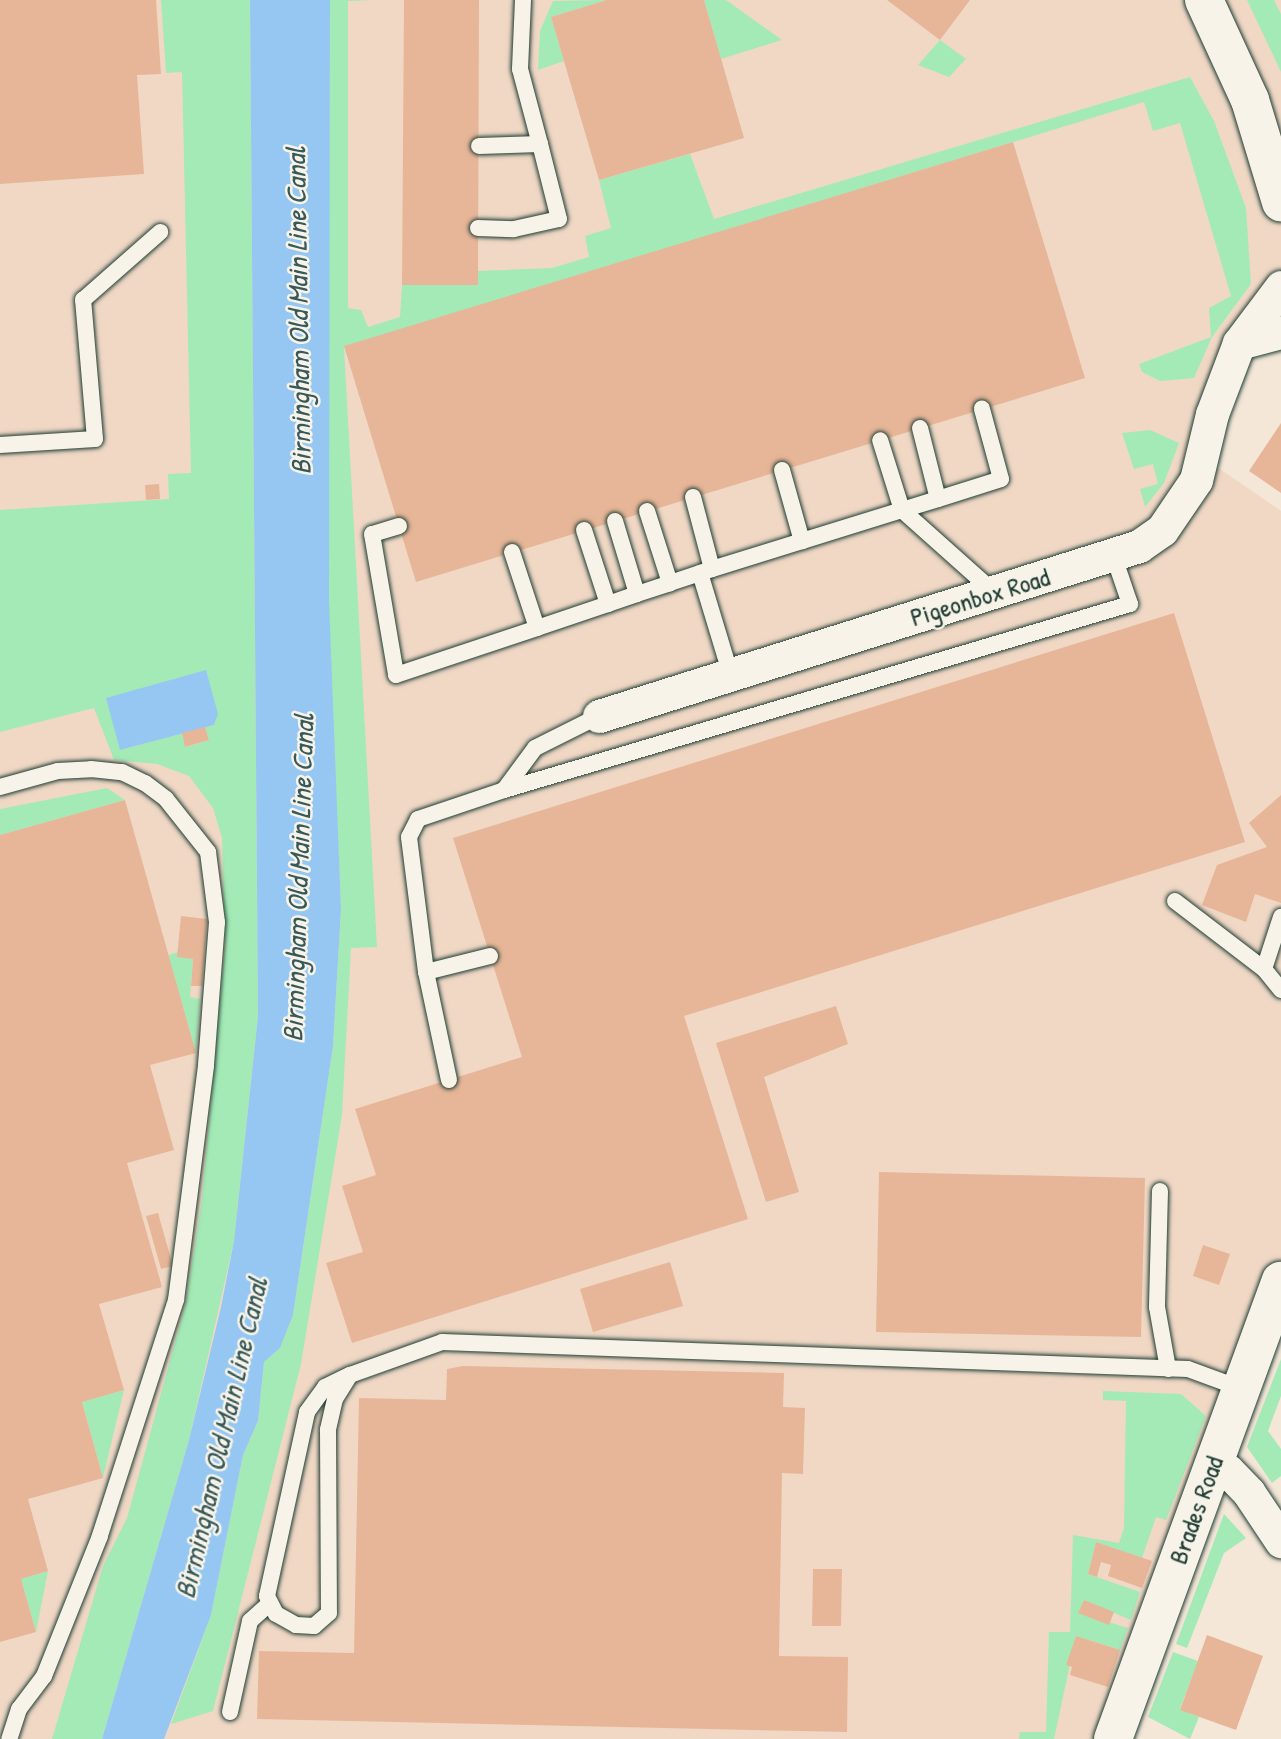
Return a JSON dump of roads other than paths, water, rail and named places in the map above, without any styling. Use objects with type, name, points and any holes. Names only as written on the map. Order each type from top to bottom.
[{"type":"street","points":[[1204,0],[1250,100],[1281,202]]},
{"type":"street","name":"Pigeonbox Road","points":[[598,716],[993,591],[1114,557],[1162,530],[1196,481],[1212,414],[1239,343],[1281,287]]},
{"type":"street","points":[[1239,343],[1281,332]]},
{"type":"street","name":"Brades Road","points":[[1113,1739],[1240,1388],[1280,1288]]},
{"type":"street","points":[[1213,1465],[1228,1471],[1249,1493],[1281,1541]]},
{"type":"lane","points":[[478,228],[514,229],[559,219],[520,69],[523,0]]},
{"type":"lane","points":[[479,146],[540,144]]},
{"type":"lane","points":[[0,445],[95,439],[83,300],[160,232]]},
{"type":"lane","points":[[399,526],[372,534],[396,676],[706,571],[1001,479],[982,409]]},
{"type":"lane","points":[[919,428],[938,499]]},
{"type":"lane","points":[[880,440],[902,510],[993,591]]},
{"type":"lane","points":[[782,470],[802,541]]},
{"type":"lane","points":[[693,497],[706,571],[731,676]]},
{"type":"lane","points":[[648,511],[670,583]]},
{"type":"lane","points":[[615,521],[637,594]]},
{"type":"lane","points":[[584,530],[608,604]]},
{"type":"lane","points":[[512,552],[537,628]]},
{"type":"lane","points":[[449,1080],[426,972],[409,838],[418,818],[1130,604],[1114,557]]},
{"type":"lane","points":[[504,790],[535,748],[598,716]]},
{"type":"lane","points":[[0,787],[58,771],[91,769],[122,772],[145,783],[166,799],[208,852],[217,922],[206,1066],[176,1300],[100,1536],[44,1676],[19,1709],[9,1739]]},
{"type":"lane","points":[[1175,901],[1264,969],[1281,990]]},
{"type":"lane","points":[[1264,969],[1281,917]]},
{"type":"lane","points":[[426,972],[490,956]]},
{"type":"lane","points":[[1160,1191],[1157,1307],[1168,1369]]},
{"type":"lane","points":[[351,1375],[335,1399],[328,1430],[329,1613],[313,1626],[296,1625],[276,1614],[267,1596],[307,1412],[325,1387],[351,1375],[442,1342],[1188,1370],[1240,1388]]},
{"type":"lane","points":[[230,1712],[250,1621],[270,1603]]},
{"type":"water","name":"Birmingham Old Main Line Canal","points":[[250,0],[330,0],[329,601],[341,909],[333,1046],[293,1315],[280,1348],[264,1362],[258,1421],[243,1455],[211,1615],[164,1739],[102,1739],[189,1440],[221,1307],[234,1241],[258,1016]]},
{"type":"water","points":[[206,670],[218,714],[214,725],[120,750],[106,698]]}]
